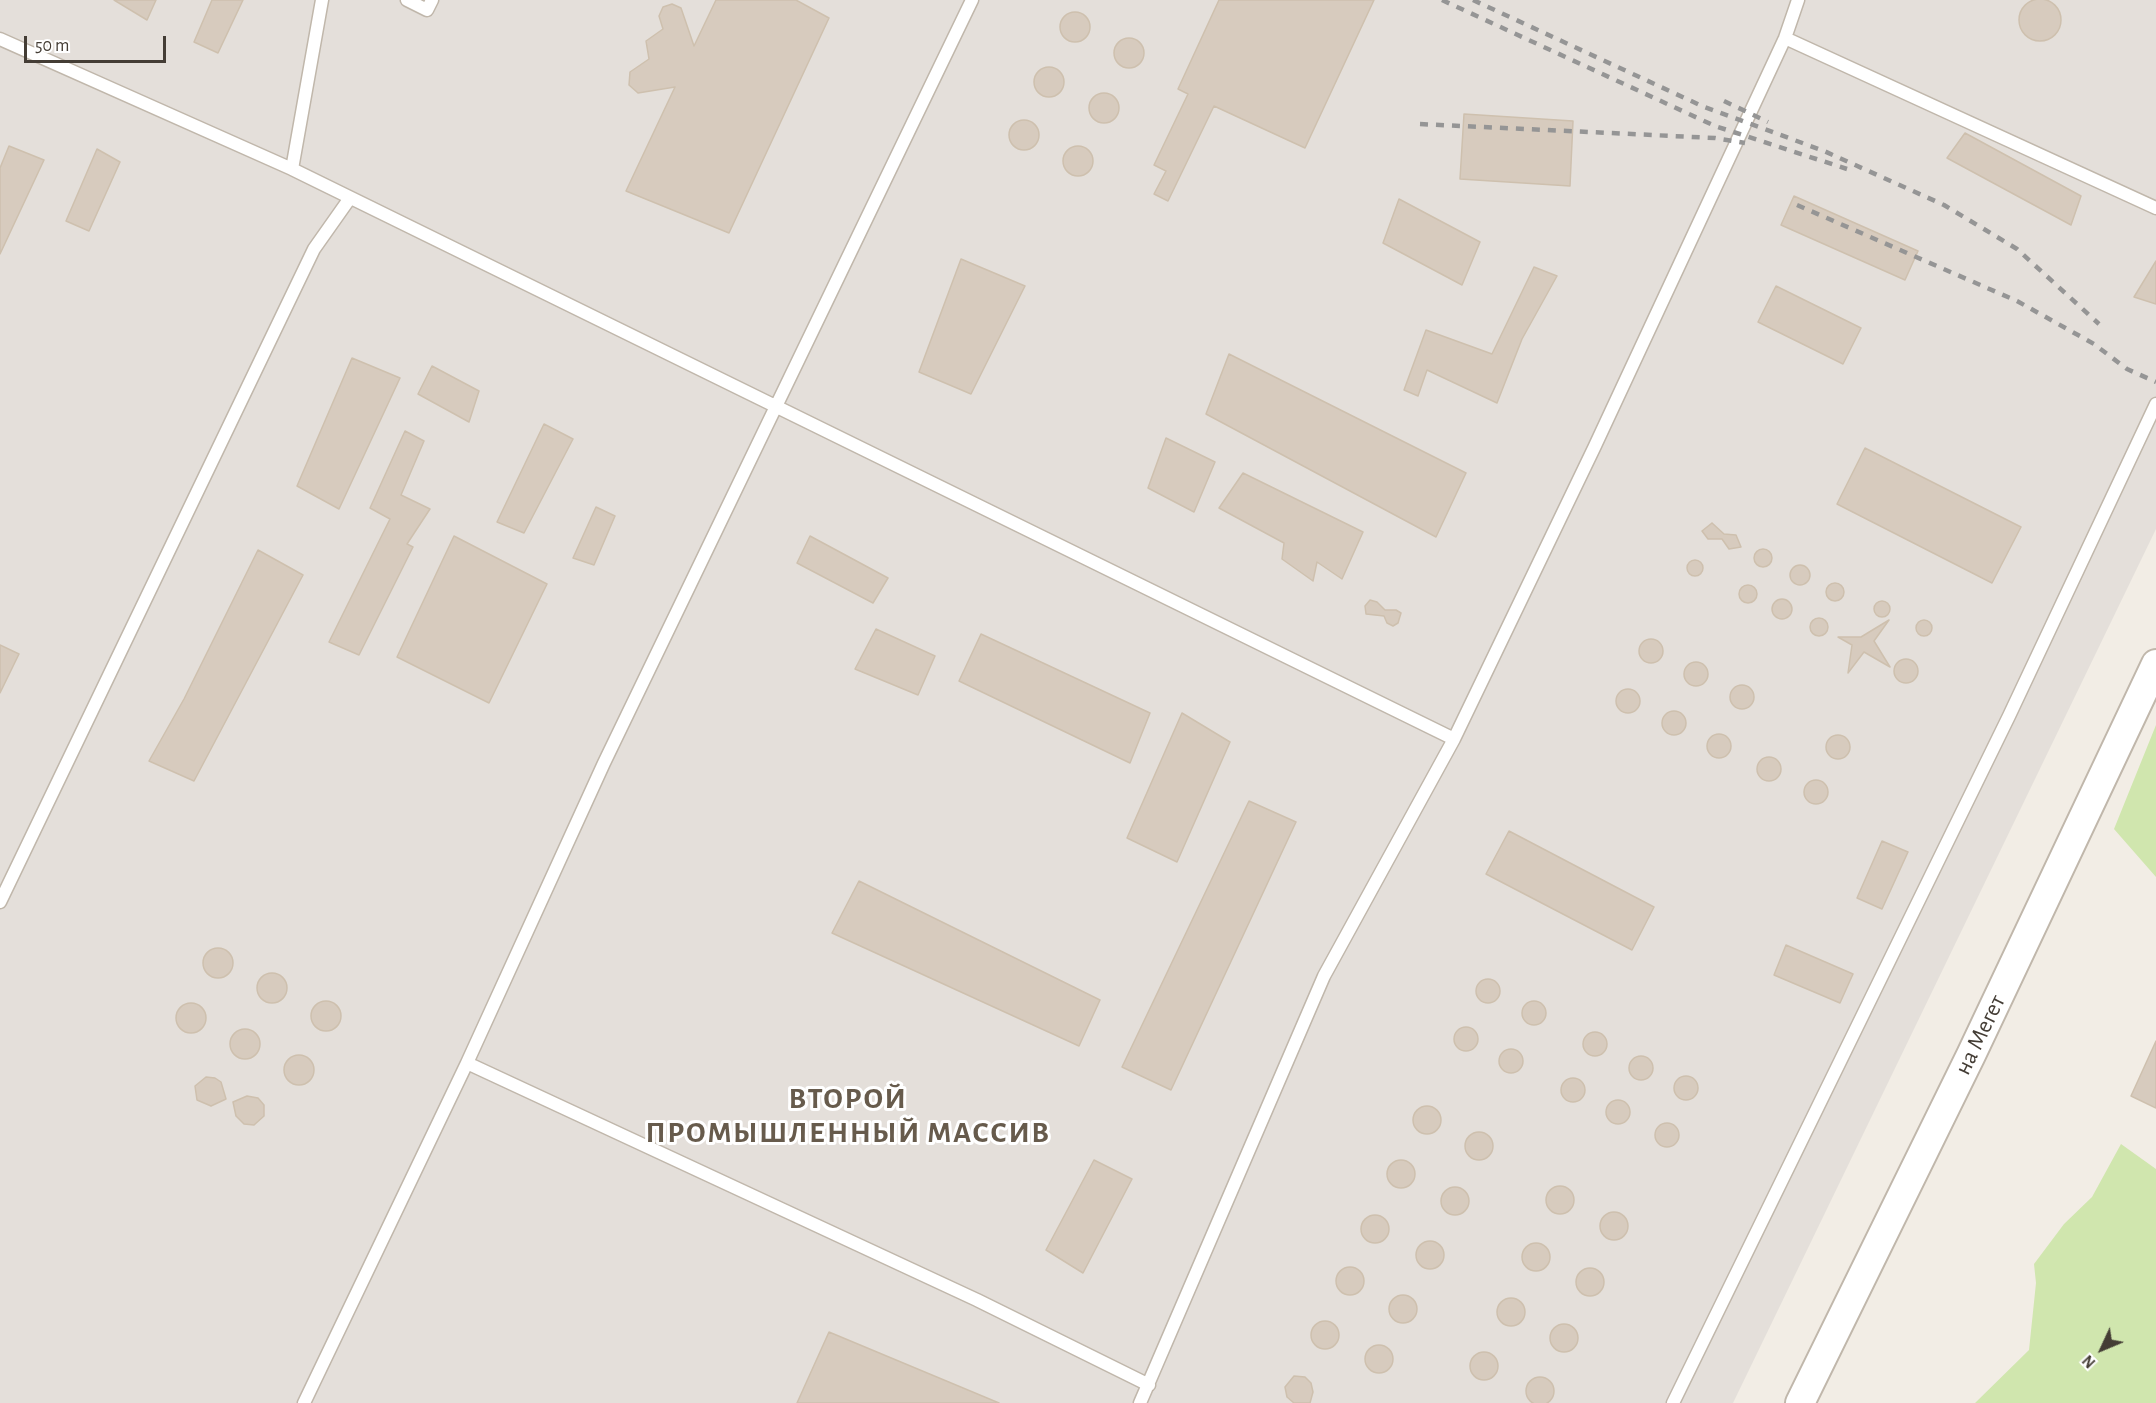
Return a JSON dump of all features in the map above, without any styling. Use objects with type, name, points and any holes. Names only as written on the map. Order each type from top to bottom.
[{"type":"street","name":"на Мегет","points":[[1800,1403],[1971,1055],[2156,664]]},
{"type":"lane","points":[[292,169],[322,0]]},
{"type":"lane","points":[[407,0],[427,10],[432,0]]},
{"type":"lane","points":[[304,1403],[467,1063],[604,763],[972,0]]},
{"type":"lane","points":[[1140,1403],[1324,976],[1454,739],[1594,448],[1785,38],[1798,0]]},
{"type":"lane","points":[[1785,38],[2156,208]]},
{"type":"lane","points":[[0,39],[292,169],[1454,739]]},
{"type":"lane","points":[[0,902],[314,249],[350,198]]},
{"type":"lane","points":[[1673,1403],[2010,716],[2156,404]]},
{"type":"lane","points":[[467,1063],[976,1300],[1149,1385]]},
{"type":"shaded area","points":[[0,0],[2156,0],[2156,529],[1733,1403],[0,1403]]},
{"type":"green space","points":[[2156,725],[2156,877],[2114,829]]},
{"type":"green space","points":[[2121,1144],[2156,1169],[2156,1403],[1975,1403],[2029,1350],[2036,1283],[2034,1264],[2064,1224],[2092,1197]]},
{"type":"building","points":[[2040,-1],[2055,5],[2061,20],[2055,35],[2040,41],[2025,35],[2019,20],[2025,5]]},
{"type":"building","points":[[114,0],[156,0],[147,20]]},
{"type":"building","points":[[212,0],[243,0],[218,53],[194,42]]},
{"type":"building","points":[[716,0],[796,0],[829,18],[729,233],[626,191],[675,87],[638,93],[629,85],[630,72],[649,59],[646,41],[663,29],[659,16],[663,7],[672,4],[681,8],[694,46]]},
{"type":"building","points":[[1219,0],[1374,0],[1305,148],[1214,106],[1168,201],[1154,194],[1166,171],[1154,165],[1188,94],[1178,89]]},
{"type":"building","points":[[1075,12],[1081,13],[1089,21],[1089,33],[1081,41],[1075,42],[1069,41],[1061,33],[1060,27],[1061,21],[1069,13]]},
{"type":"building","points":[[1129,38],[1135,39],[1143,47],[1143,59],[1135,67],[1129,68],[1123,67],[1115,59],[1114,53],[1115,47],[1123,39]]},
{"type":"building","points":[[1049,67],[1055,68],[1063,76],[1063,88],[1055,96],[1049,97],[1043,96],[1035,88],[1034,82],[1035,76],[1043,68]]},
{"type":"building","points":[[1104,93],[1110,94],[1118,102],[1118,114],[1110,122],[1104,123],[1098,122],[1090,114],[1089,108],[1090,102],[1098,94]]},
{"type":"building","points":[[1464,114],[1573,121],[1570,186],[1460,179]]},
{"type":"building","points":[[1024,120],[1030,121],[1038,129],[1038,141],[1030,149],[1024,150],[1018,149],[1010,141],[1009,135],[1010,129],[1018,121]]},
{"type":"building","points":[[1965,133],[2081,196],[2071,225],[1947,158]]},
{"type":"building","points":[[9,146],[44,160],[0,254],[0,168]]},
{"type":"building","points":[[1078,146],[1084,147],[1092,155],[1092,167],[1084,175],[1078,176],[1072,175],[1064,167],[1063,161],[1064,155],[1072,147]]},
{"type":"building","points":[[97,149],[120,162],[89,231],[66,221]]},
{"type":"building","points":[[1794,196],[1918,251],[1905,280],[1781,225]]},
{"type":"building","points":[[1399,199],[1480,242],[1462,285],[1383,243]]},
{"type":"building","points":[[961,259],[1025,286],[971,394],[919,372]]},
{"type":"building","points":[[2156,261],[2156,304],[2134,297]]},
{"type":"building","points":[[1534,267],[1557,276],[1522,339],[1497,403],[1427,370],[1418,396],[1404,390],[1426,330],[1492,354]]},
{"type":"building","points":[[1776,286],[1861,328],[1843,364],[1758,322]]},
{"type":"building","points":[[1229,354],[1466,473],[1436,537],[1206,414]]},
{"type":"building","points":[[352,358],[400,378],[339,509],[297,486]]},
{"type":"building","points":[[432,366],[479,391],[469,422],[418,394]]},
{"type":"building","points":[[544,424],[573,439],[524,533],[497,522]]},
{"type":"building","points":[[405,431],[424,441],[401,495],[430,509],[407,544],[413,547],[359,655],[329,642],[390,519],[370,508]]},
{"type":"building","points":[[1166,438],[1215,462],[1194,512],[1148,488]]},
{"type":"building","points":[[1865,448],[2021,527],[1992,583],[1837,504]]},
{"type":"building","points":[[1243,473],[1363,532],[1342,579],[1317,562],[1313,581],[1282,559],[1284,543],[1219,508]]},
{"type":"building","points":[[596,507],[615,516],[594,565],[573,558]]},
{"type":"building","points":[[1712,523],[1724,534],[1736,535],[1741,547],[1729,549],[1722,539],[1708,539],[1702,531]]},
{"type":"building","points":[[454,536],[547,584],[489,703],[397,657]]},
{"type":"building","points":[[810,536],[888,578],[873,603],[797,563]]},
{"type":"building","points":[[1759,549],[1767,549],[1772,554],[1770,565],[1759,567],[1754,562],[1754,554]]},
{"type":"building","points":[[258,550],[303,575],[194,781],[149,761],[184,699]]},
{"type":"building","points":[[1695,560],[1701,562],[1703,568],[1701,574],[1695,576],[1689,574],[1687,568],[1689,562]]},
{"type":"building","points":[[1800,565],[1807,568],[1810,575],[1807,582],[1800,585],[1793,582],[1790,575],[1793,568]]},
{"type":"building","points":[[1831,583],[1839,583],[1844,588],[1842,599],[1831,601],[1826,596],[1826,588]]},
{"type":"building","points":[[1744,585],[1752,585],[1757,590],[1755,601],[1744,603],[1739,598],[1739,590]]},
{"type":"building","points":[[1782,599],[1789,602],[1792,609],[1789,616],[1782,619],[1775,616],[1772,609],[1775,602]]},
{"type":"building","points":[[1370,600],[1377,602],[1385,610],[1396,610],[1401,613],[1398,623],[1393,626],[1387,623],[1384,616],[1366,614],[1365,606]]},
{"type":"building","points":[[1882,601],[1888,603],[1890,609],[1888,615],[1882,617],[1876,615],[1874,609],[1876,603]]},
{"type":"building","points":[[1815,618],[1823,618],[1828,623],[1826,634],[1815,636],[1810,631],[1810,623]]},
{"type":"building","points":[[1889,620],[1874,641],[1890,667],[1864,652],[1848,673],[1852,645],[1838,637],[1861,637]]},
{"type":"building","points":[[1924,620],[1932,628],[1924,636],[1916,628]]},
{"type":"building","points":[[876,629],[935,656],[918,695],[855,669]]},
{"type":"building","points":[[981,634],[1150,713],[1130,763],[959,681]]},
{"type":"building","points":[[1651,639],[1660,642],[1663,651],[1660,660],[1651,663],[1642,660],[1639,651],[1642,642]]},
{"type":"building","points":[[0,645],[19,654],[0,693]]},
{"type":"building","points":[[1906,659],[1915,662],[1918,671],[1915,680],[1906,683],[1897,680],[1894,671],[1897,662]]},
{"type":"building","points":[[1696,662],[1705,665],[1708,674],[1705,683],[1696,686],[1687,683],[1684,674],[1687,665]]},
{"type":"building","points":[[1742,685],[1751,688],[1754,697],[1751,706],[1742,709],[1733,706],[1730,697],[1733,688]]},
{"type":"building","points":[[1628,689],[1637,692],[1640,701],[1637,710],[1628,713],[1619,710],[1616,701],[1619,692]]},
{"type":"building","points":[[1674,711],[1683,714],[1686,723],[1683,732],[1674,735],[1665,732],[1662,723],[1665,714]]},
{"type":"building","points":[[1182,713],[1230,742],[1177,862],[1127,838]]},
{"type":"building","points":[[1719,734],[1728,737],[1731,746],[1728,755],[1719,758],[1710,755],[1707,746],[1710,737]]},
{"type":"building","points":[[1838,735],[1847,738],[1850,747],[1847,756],[1838,759],[1829,756],[1826,747],[1829,738]]},
{"type":"building","points":[[1769,757],[1778,760],[1781,769],[1778,778],[1769,781],[1760,778],[1757,769],[1760,760]]},
{"type":"building","points":[[1816,780],[1825,783],[1828,792],[1825,801],[1816,804],[1807,801],[1804,792],[1807,783]]},
{"type":"building","points":[[1249,801],[1296,822],[1171,1090],[1122,1067]]},
{"type":"building","points":[[1509,831],[1654,907],[1632,950],[1486,874]]},
{"type":"building","points":[[1882,841],[1908,852],[1882,909],[1857,898]]},
{"type":"building","points":[[859,881],[1100,1000],[1079,1046],[832,933]]},
{"type":"building","points":[[1786,945],[1853,974],[1840,1003],[1774,975]]},
{"type":"building","points":[[218,948],[224,949],[232,957],[232,969],[224,977],[218,978],[212,977],[204,969],[203,963],[204,957],[212,949]]},
{"type":"building","points":[[272,973],[278,974],[286,982],[286,994],[278,1002],[272,1003],[266,1002],[258,994],[257,988],[258,982],[266,974]]},
{"type":"building","points":[[1488,979],[1497,982],[1500,991],[1497,1000],[1488,1003],[1479,1000],[1476,991],[1479,982]]},
{"type":"building","points":[[326,1001],[332,1002],[340,1010],[340,1022],[332,1030],[326,1031],[320,1030],[312,1022],[311,1016],[312,1010],[320,1002]]},
{"type":"building","points":[[1534,1001],[1543,1004],[1546,1013],[1543,1022],[1534,1025],[1525,1022],[1522,1013],[1525,1004]]},
{"type":"building","points":[[191,1003],[197,1004],[205,1012],[205,1024],[197,1032],[191,1033],[185,1032],[177,1024],[176,1018],[177,1012],[185,1004]]},
{"type":"building","points":[[1466,1027],[1475,1030],[1478,1039],[1475,1048],[1466,1051],[1457,1048],[1454,1039],[1457,1030]]},
{"type":"building","points":[[245,1029],[251,1030],[259,1038],[259,1050],[251,1058],[245,1059],[239,1058],[231,1050],[230,1044],[231,1038],[239,1030]]},
{"type":"building","points":[[1595,1032],[1604,1035],[1607,1044],[1604,1053],[1595,1056],[1586,1053],[1583,1044],[1586,1035]]},
{"type":"building","points":[[2156,1041],[2156,1108],[2131,1096]]},
{"type":"building","points":[[1511,1049],[1520,1052],[1523,1061],[1520,1070],[1511,1073],[1502,1070],[1499,1061],[1502,1052]]},
{"type":"building","points":[[299,1055],[305,1056],[313,1064],[313,1076],[305,1084],[299,1085],[293,1084],[285,1076],[284,1070],[285,1064],[293,1056]]},
{"type":"building","points":[[1636,1056],[1646,1056],[1653,1063],[1653,1073],[1646,1080],[1636,1080],[1629,1073],[1629,1063]]},
{"type":"building","points":[[1686,1076],[1695,1079],[1698,1088],[1695,1097],[1686,1100],[1677,1097],[1674,1088],[1677,1079]]},
{"type":"building","points":[[206,1077],[215,1078],[221,1082],[226,1099],[211,1106],[197,1100],[195,1086]]},
{"type":"building","points":[[1568,1078],[1578,1078],[1585,1085],[1585,1095],[1578,1102],[1568,1102],[1561,1095],[1561,1085]]},
{"type":"building","points":[[247,1096],[258,1098],[264,1105],[264,1116],[254,1125],[244,1124],[236,1116],[233,1102]]},
{"type":"building","points":[[1618,1100],[1627,1103],[1630,1112],[1627,1121],[1618,1124],[1609,1121],[1606,1112],[1609,1103]]},
{"type":"building","points":[[1427,1106],[1437,1110],[1441,1120],[1437,1130],[1427,1134],[1417,1130],[1413,1120],[1417,1110]]},
{"type":"building","points":[[1667,1123],[1676,1126],[1679,1135],[1676,1144],[1667,1147],[1658,1144],[1655,1135],[1658,1126]]},
{"type":"building","points":[[1479,1132],[1489,1136],[1493,1146],[1489,1156],[1479,1160],[1469,1156],[1465,1146],[1469,1136]]},
{"type":"building","points":[[1094,1160],[1132,1179],[1083,1273],[1046,1250]]},
{"type":"building","points":[[1401,1160],[1411,1164],[1415,1174],[1411,1184],[1401,1188],[1391,1184],[1387,1174],[1391,1164]]},
{"type":"building","points":[[1560,1186],[1570,1190],[1574,1200],[1570,1210],[1560,1214],[1550,1210],[1546,1200],[1550,1190]]},
{"type":"building","points":[[1455,1187],[1465,1191],[1469,1201],[1465,1211],[1455,1215],[1445,1211],[1441,1201],[1445,1191]]},
{"type":"building","points":[[1614,1212],[1624,1216],[1628,1226],[1624,1236],[1614,1240],[1604,1236],[1600,1226],[1604,1216]]},
{"type":"building","points":[[1375,1215],[1385,1219],[1389,1229],[1385,1239],[1375,1243],[1365,1239],[1361,1229],[1365,1219]]},
{"type":"building","points":[[1430,1241],[1440,1245],[1444,1255],[1440,1265],[1430,1269],[1420,1265],[1416,1255],[1420,1245]]},
{"type":"building","points":[[1536,1243],[1546,1247],[1550,1257],[1546,1267],[1536,1271],[1526,1267],[1522,1257],[1526,1247]]},
{"type":"building","points":[[1350,1267],[1360,1271],[1364,1281],[1360,1291],[1350,1295],[1340,1291],[1336,1281],[1340,1271]]},
{"type":"building","points":[[1590,1268],[1600,1272],[1604,1282],[1600,1292],[1590,1296],[1580,1292],[1576,1282],[1580,1272]]},
{"type":"building","points":[[1403,1295],[1413,1299],[1417,1309],[1413,1319],[1403,1323],[1393,1319],[1389,1309],[1393,1299]]},
{"type":"building","points":[[1511,1298],[1521,1302],[1525,1312],[1521,1322],[1511,1326],[1501,1322],[1497,1312],[1501,1302]]},
{"type":"building","points":[[1325,1321],[1335,1325],[1339,1335],[1335,1345],[1325,1349],[1315,1345],[1311,1335],[1315,1325]]},
{"type":"building","points":[[1564,1324],[1574,1328],[1578,1338],[1574,1348],[1564,1352],[1554,1348],[1550,1338],[1554,1328]]},
{"type":"building","points":[[829,1332],[999,1403],[797,1403]]},
{"type":"building","points":[[1379,1345],[1389,1349],[1393,1359],[1389,1369],[1379,1373],[1369,1369],[1365,1359],[1369,1349]]},
{"type":"building","points":[[1484,1352],[1494,1356],[1498,1366],[1494,1376],[1484,1380],[1474,1376],[1470,1366],[1474,1356]]},
{"type":"building","points":[[1294,1376],[1305,1377],[1311,1383],[1313,1392],[1310,1403],[1294,1403],[1287,1397],[1285,1387]]},
{"type":"building","points":[[1540,1377],[1550,1381],[1554,1391],[1550,1401],[1540,1405],[1530,1401],[1526,1391],[1530,1381]]},
{"type":"railway","points":[[1442,0],[1715,126],[1847,169]]},
{"type":"railway","points":[[1473,0],[1702,106],[1824,151],[1944,205],[2017,249],[2099,324]]},
{"type":"railway","points":[[1724,101],[1768,122]]},
{"type":"railway","points":[[1420,124],[1715,138],[1745,143]]},
{"type":"railway","points":[[1797,205],[2017,301],[2094,344],[2127,369],[2156,382]]},
{"type":"district","name":"ВТОРОЙ ПРОМЫШЛЕННЫЙ МАССИВ","points":[[848,1116]]}]
